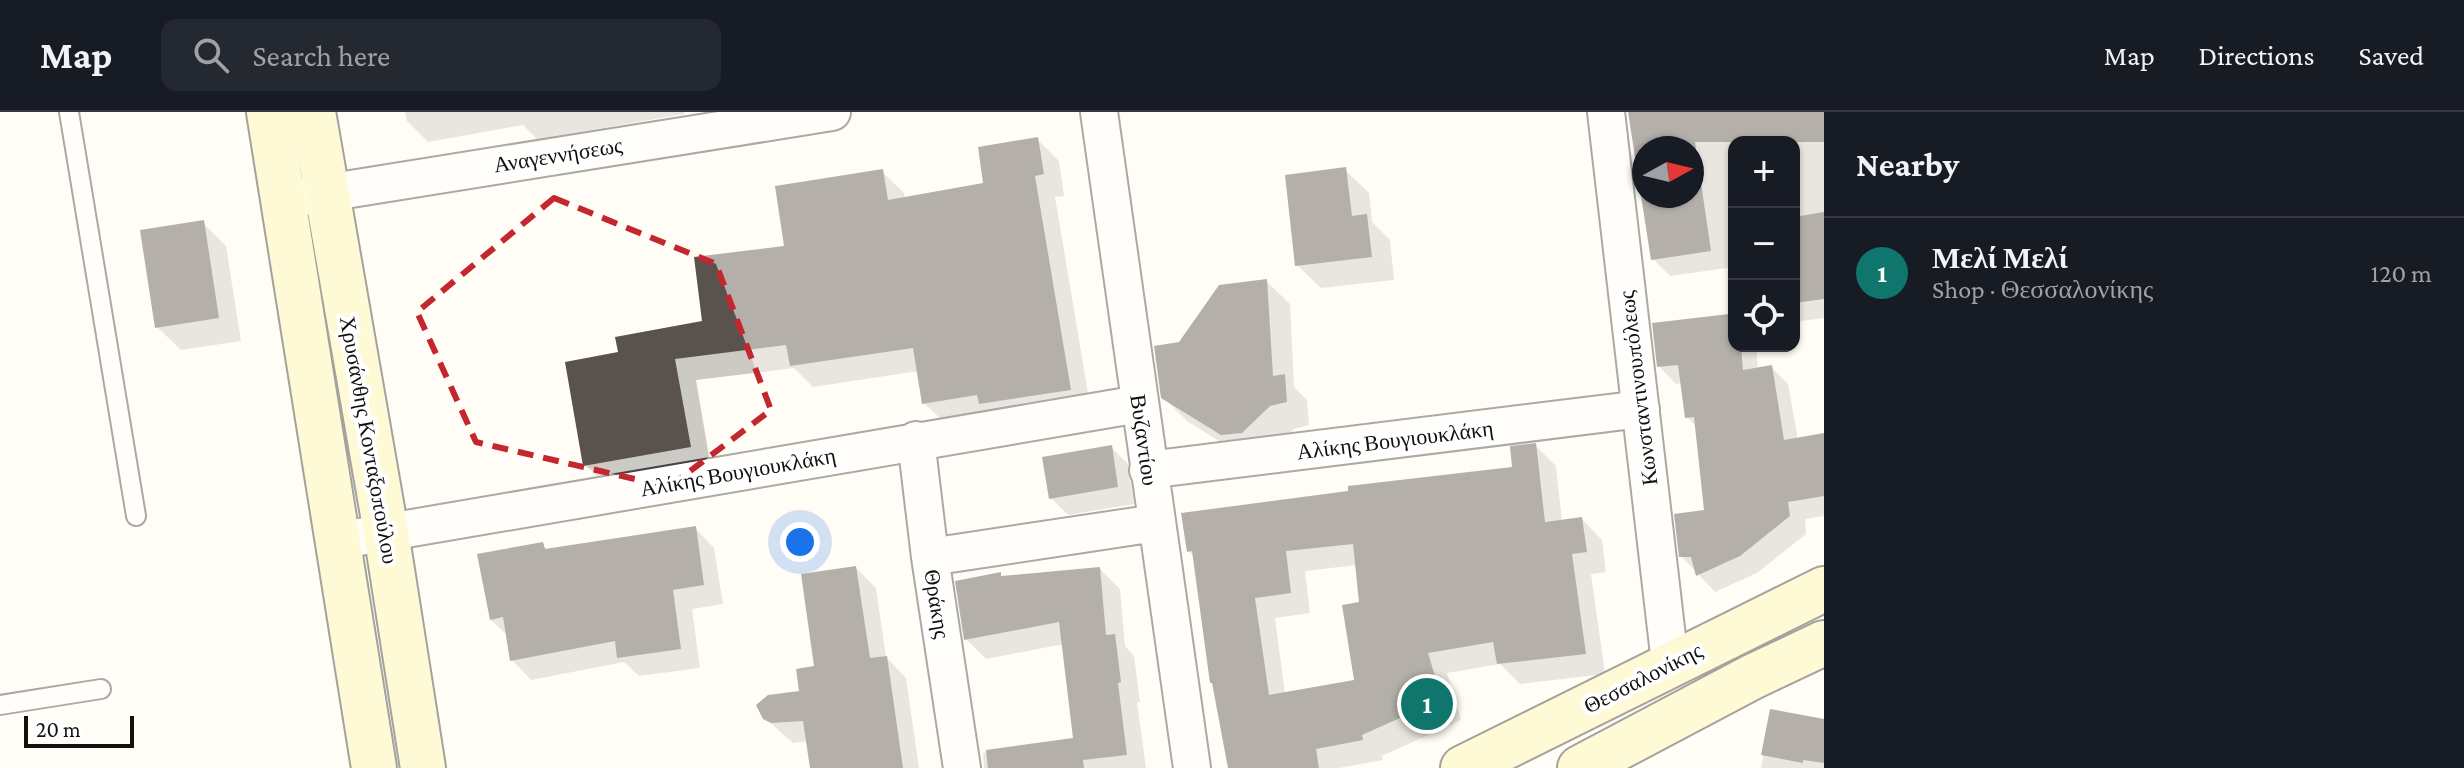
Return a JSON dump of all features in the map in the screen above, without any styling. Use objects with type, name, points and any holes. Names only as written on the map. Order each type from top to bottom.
[{"type":"main road","name":"Χρυσάνθης Κονταξοπούλου","points":[[269,112],[374,768]]},
{"type":"main road","name":"Χρυσάνθης Κονταξοπούλου","points":[[313,112],[386,532],[423,768]]},
{"type":"main road","name":"Θεσσαλονίκης","points":[[1463,768],[1824,589]]},
{"type":"main road","points":[[1580,768],[1752,677],[1820,648]]},
{"type":"street","name":"Αναγεννήσεως","points":[[284,200],[832,112]]},
{"type":"street","name":"Βυζαντίου","points":[[1099,112],[1192,768]]},
{"type":"street","name":"Κωνσταντινουπόλεως","points":[[1606,112],[1670,663]]},
{"type":"street","name":"Αλίκης Βουγιουκλάκη","points":[[336,541],[1139,404]]},
{"type":"street","name":"Αλίκης Βουγιουκλάκη","points":[[1148,470],[1641,409]]},
{"type":"street","name":"Θράκης","points":[[916,440],[962,768]]},
{"type":"street","points":[[930,557],[1156,523]]},
{"type":"lane","points":[[69,112],[136,516]]},
{"type":"lane","points":[[0,705],[101,689]]},
{"type":"highlighted area","points":[[554,198],[716,264],[771,410],[669,487],[476,442],[417,312]]},
{"type":"building","points":[[1628,112],[1824,112],[1824,142],[1800,142],[1800,136],[1728,136],[1728,142],[1704,142],[1704,136],[1632,138]]},
{"type":"building","points":[[1038,137],[1044,174],[1035,176],[1071,390],[979,404],[977,395],[922,404],[913,348],[790,366],[786,345],[675,359],[691,447],[583,466],[565,362],[618,352],[615,337],[702,321],[694,257],[784,246],[775,186],[883,169],[888,200],[983,183],[978,147]]},
{"type":"building","points":[[1346,167],[1352,216],[1367,214],[1372,257],[1295,266],[1285,175]]},
{"type":"building","points":[[1704,203],[1711,251],[1651,260],[1643,208],[1704,208]]},
{"type":"building","points":[[1824,212],[1824,299],[1800,302],[1800,216]]},
{"type":"building","points":[[204,220],[219,318],[155,328],[140,230]]},
{"type":"building","points":[[1267,279],[1273,376],[1285,374],[1287,402],[1270,406],[1242,433],[1221,435],[1161,398],[1154,346],[1179,342],[1219,285]]},
{"type":"building","points":[[1728,314],[1728,352],[1742,352],[1743,370],[1772,365],[1784,440],[1824,433],[1824,496],[1788,502],[1790,516],[1740,556],[1696,576],[1691,557],[1679,557],[1674,514],[1704,510],[1694,417],[1685,418],[1678,365],[1657,367],[1652,323]]},
{"type":"building","points":[[1536,443],[1545,522],[1582,517],[1587,552],[1572,554],[1586,654],[1497,664],[1493,642],[1428,653],[1442,699],[1362,735],[1363,740],[1316,749],[1319,768],[1228,768],[1210,683],[1192,551],[1187,552],[1181,513],[1348,491],[1348,486],[1512,467],[1510,446]],"holes":[[[1353,544],[1359,602],[1342,605],[1354,680],[1269,695],[1255,598],[1291,593],[1286,551]]]},
{"type":"building","points":[[1112,445],[1118,487],[1049,499],[1042,457]]},
{"type":"building","points":[[696,526],[704,585],[673,590],[681,649],[617,658],[615,641],[510,661],[503,617],[490,620],[477,554],[543,542],[545,549]]},
{"type":"building","points":[[856,566],[870,658],[887,656],[903,768],[810,768],[803,721],[771,723],[763,719],[756,705],[768,695],[799,691],[796,669],[814,666],[801,574]]},
{"type":"building","points":[[1100,567],[1106,635],[1115,634],[1127,755],[1083,760],[1084,768],[988,768],[986,750],[1073,738],[1059,622],[964,640],[955,581],[1001,572],[1001,576]]},
{"type":"building","points":[[1770,709],[1824,719],[1824,763],[1803,760],[1803,763],[1761,755]]},
{"type":"place","name":"Μελί Μελί","points":[[1427,704]]}]
